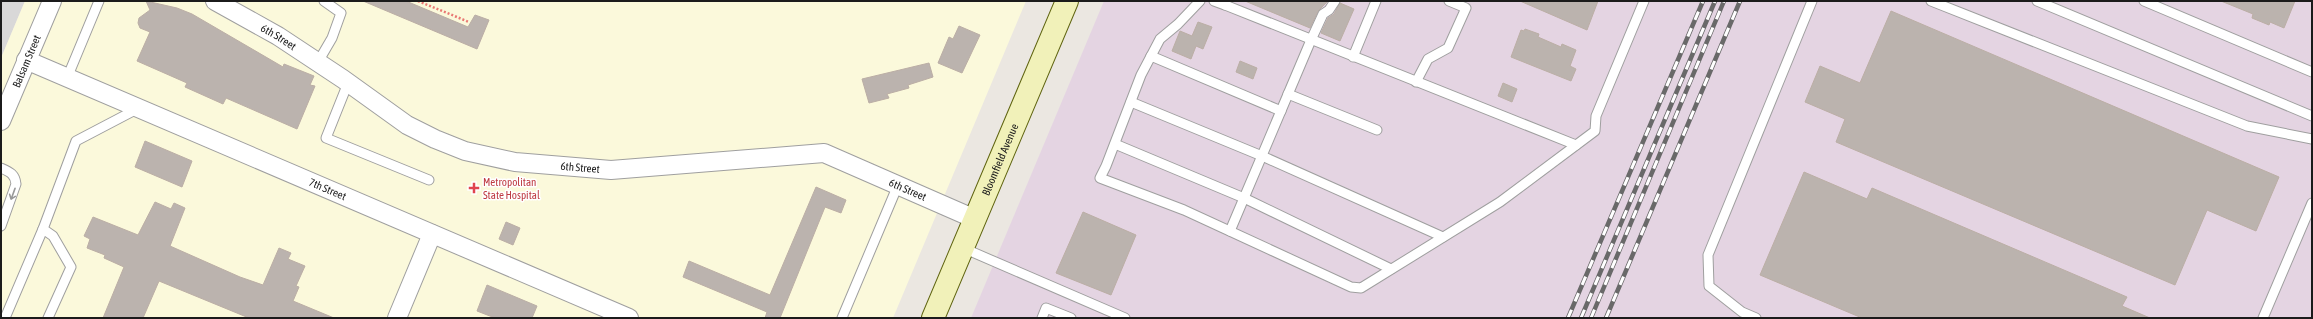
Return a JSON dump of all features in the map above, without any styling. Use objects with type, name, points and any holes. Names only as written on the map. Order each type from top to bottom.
[{"type":"main road","name":"Bloomfield Avenue","points":[[933,318],[1067,1]]},
{"type":"street","name":"Balsam Street","points":[[1,121],[52,1]]},
{"type":"street","name":"6th Street","points":[[215,1],[278,36],[407,124],[435,139],[465,151],[514,162],[611,170],[824,153],[976,219]]},
{"type":"street","name":"7th Street","points":[[26,60],[629,318]]},
{"type":"street","points":[[397,318],[432,234]]},
{"type":"lane","points":[[67,78],[99,1]]},
{"type":"lane","points":[[318,62],[332,38],[341,13],[324,1]]},
{"type":"lane","points":[[1200,1],[1178,24],[1160,39],[1141,75],[1115,144],[1100,178],[1184,210],[1351,287],[1361,288],[1500,202],[1595,131],[1596,116],[1644,1]]},
{"type":"lane","points":[[1214,1],[1226,3],[1311,40],[1576,146]]},
{"type":"lane","points":[[1230,231],[1311,40],[1323,14],[1335,1]]},
{"type":"lane","points":[[1353,56],[1376,1]]},
{"type":"lane","points":[[1416,82],[1428,59],[1448,48],[1467,4],[1450,1]]},
{"type":"lane","points":[[1756,318],[1742,312],[1709,286],[1708,256],[1812,1]]},
{"type":"lane","points":[[1931,1],[2247,126],[2312,139]]},
{"type":"lane","points":[[2037,1],[2312,116]]},
{"type":"lane","points":[[2144,1],[2312,72]]},
{"type":"lane","points":[[1151,56],[1281,111]]},
{"type":"lane","points":[[348,83],[326,138],[429,180]]},
{"type":"lane","points":[[1288,94],[1378,130]]},
{"type":"lane","points":[[1131,102],[1262,156],[1443,236]]},
{"type":"lane","points":[[5,318],[43,229],[76,141],[139,108]]},
{"type":"lane","points":[[1115,144],[1244,198],[1391,269]]},
{"type":"lane","points":[[1,168],[11,173],[15,178],[16,184],[1,226]]},
{"type":"lane","points":[[842,318],[898,185]]},
{"type":"lane","points":[[2264,318],[2312,203]]},
{"type":"lane","points":[[43,229],[53,236],[71,267],[48,318]]},
{"type":"lane","points":[[963,248],[1125,318]]},
{"type":"lane","points":[[1042,318],[1046,308],[1071,318]]},
{"type":"path","points":[[418,1],[469,22]]},
{"type":"shaded area","points":[[1,1],[25,1],[1,58]]},
{"type":"shaded area","name":"Metropolitan State Hospital","points":[[25,1],[1026,1],[893,318],[1,318],[1,58]]},
{"type":"shaded area","points":[[1104,1],[2312,1],[2312,318],[971,318]]},
{"type":"building","points":[[146,1],[177,8],[192,14],[283,67],[284,64],[314,76],[310,85],[315,86],[297,129],[226,98],[223,104],[185,87],[187,83],[137,61],[150,32],[140,28],[138,23],[139,18],[150,10]]},
{"type":"building","points":[[363,1],[406,1],[468,27],[475,15],[489,20],[477,49]]},
{"type":"building","points":[[1245,1],[1328,1],[1318,11],[1310,28]]},
{"type":"building","points":[[1520,1],[1598,1],[1587,30]]},
{"type":"building","points":[[2221,1],[2295,1],[2284,28],[2270,22],[2269,25],[2252,18],[2253,14]]},
{"type":"building","points":[[1340,3],[1354,9],[1340,41],[1321,33],[1328,18],[1334,14]]},
{"type":"building","points":[[1891,11],[2279,177],[2256,231],[2207,210],[2175,285],[1836,142],[1845,119],[1805,102],[1820,66],[1860,83]]},
{"type":"building","points":[[1198,22],[1212,27],[1203,49],[1196,46],[1191,59],[1172,51],[1180,31],[1192,36]]},
{"type":"building","points":[[959,26],[980,35],[962,73],[938,63],[949,37],[953,39]]},
{"type":"building","points":[[1525,29],[1539,34],[1538,37],[1561,47],[1562,44],[1576,50],[1570,66],[1576,69],[1571,81],[1511,57],[1521,30],[1524,31]]},
{"type":"building","points":[[1240,61],[1257,68],[1253,79],[1236,72]]},
{"type":"building","points":[[929,63],[933,77],[908,85],[909,88],[887,94],[889,98],[869,103],[862,79]]},
{"type":"building","points":[[1503,83],[1517,89],[1512,102],[1498,96]]},
{"type":"building","points":[[145,141],[192,161],[182,187],[135,167]]},
{"type":"building","points":[[1804,172],[1867,199],[1872,188],[2127,297],[2122,306],[2150,318],[1862,318],[1760,275]]},
{"type":"building","points":[[816,187],[846,200],[841,213],[825,207],[780,318],[765,318],[767,312],[683,277],[689,261],[770,295]]},
{"type":"building","points":[[155,202],[171,209],[174,203],[185,208],[170,246],[240,277],[263,285],[279,248],[291,253],[288,259],[305,266],[296,286],[299,287],[293,301],[334,318],[249,318],[159,281],[143,318],[103,318],[124,267],[104,258],[105,255],[87,248],[90,239],[84,236],[93,217],[138,235]]},
{"type":"building","points":[[1083,212],[1136,235],[1111,295],[1056,273]]},
{"type":"building","points":[[506,222],[520,228],[513,245],[499,239]]},
{"type":"building","points":[[487,285],[537,306],[532,318],[495,318],[477,311]]},
{"type":"railway","points":[[1568,318],[1703,1]]},
{"type":"railway","points":[[1581,318],[1715,1]]},
{"type":"railway","points":[[1591,318],[1724,1]]},
{"type":"railway","points":[[1606,318],[1740,1]]},
{"type":"place","name":"Metropolitan State Hospital","points":[[474,188]]}]
